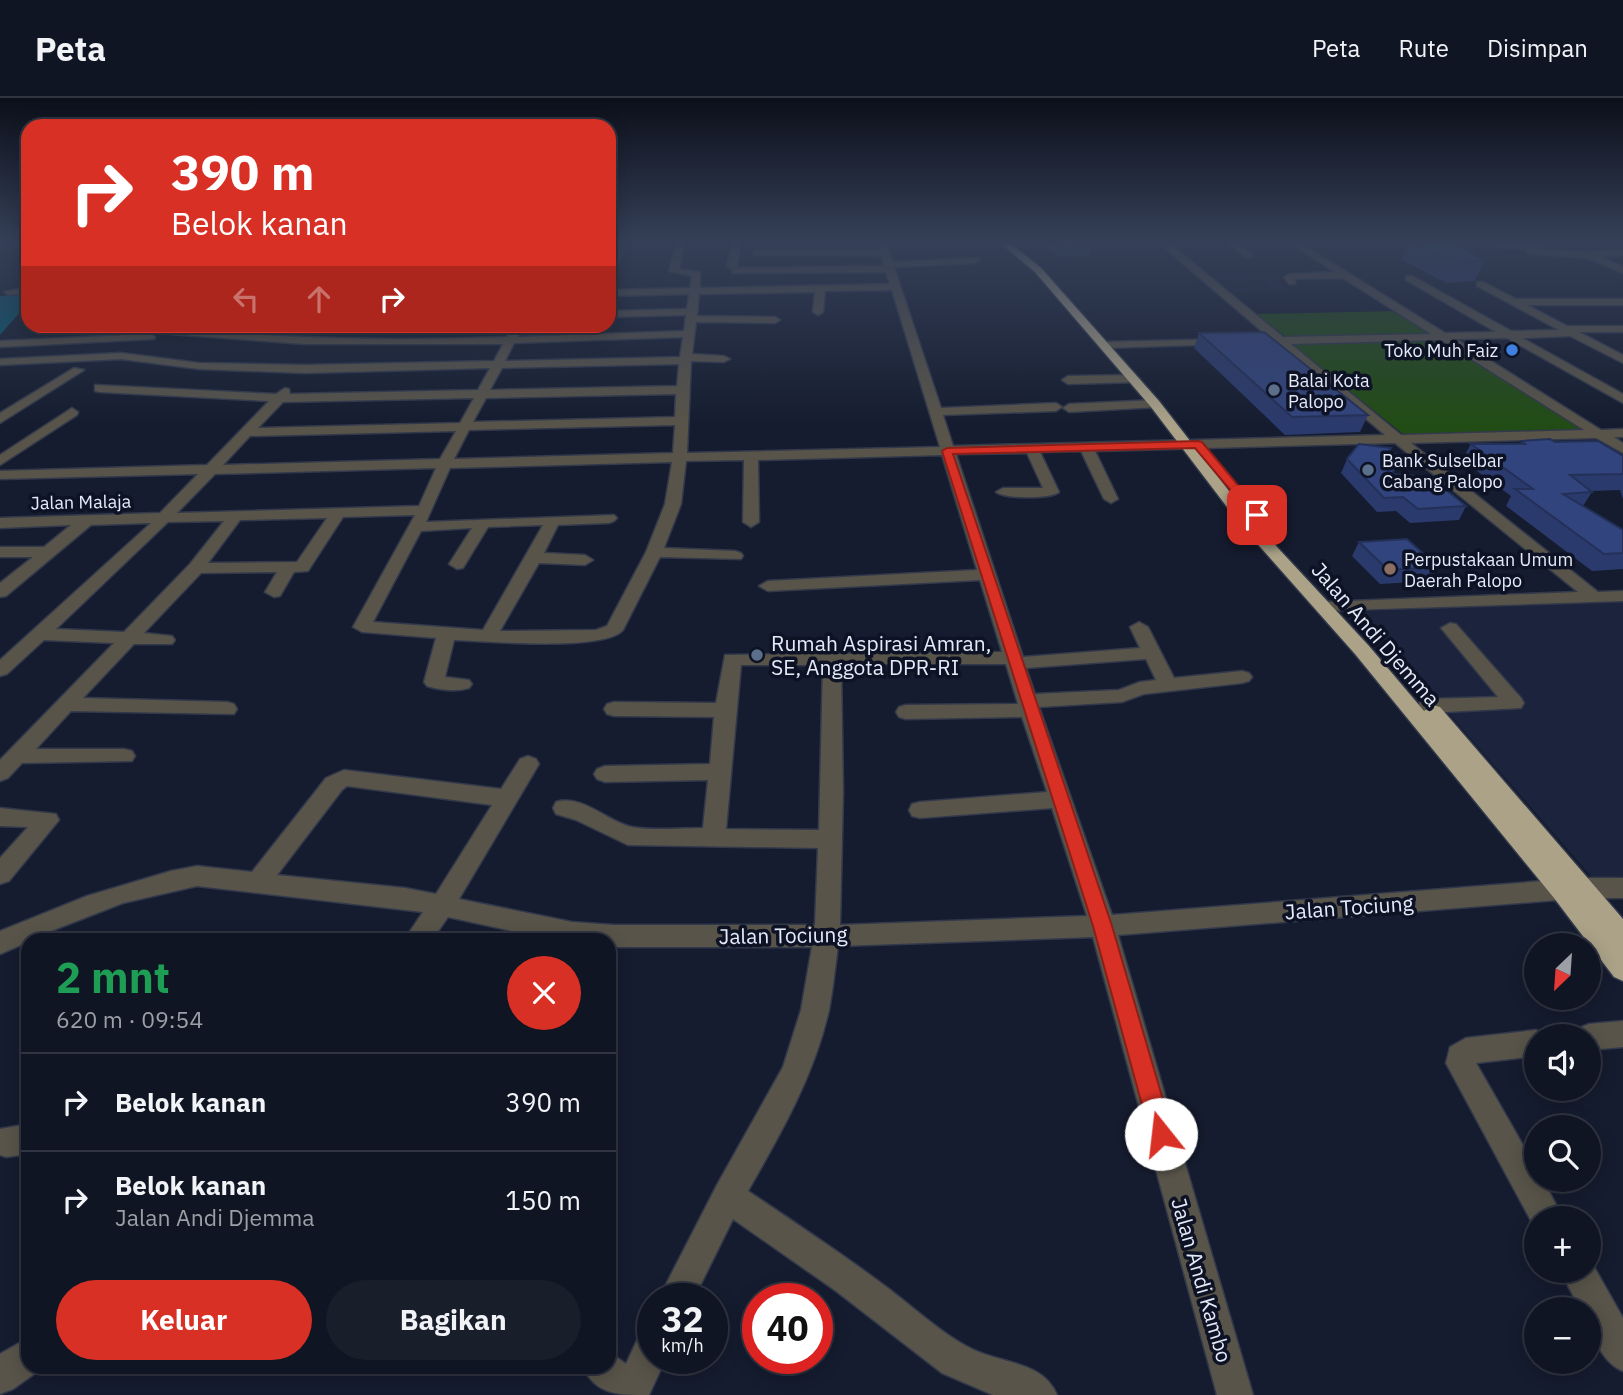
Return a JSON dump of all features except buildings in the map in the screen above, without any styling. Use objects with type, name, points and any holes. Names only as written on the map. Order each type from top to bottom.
[{"type":"highway","name":"Jalan Andi Djemma","points":[[1069,304],[1193,445]]},
{"type":"highway","name":"Jalan Andi Djemma","points":[[1074,304],[1193,445],[1245,521],[1428,706],[1572,890],[1623,969]]},
{"type":"highway","name":"Jalan Andi Djemma","points":[[1331,606],[1572,890],[1623,937]]},
{"type":"street","points":[[515,333],[362,627],[591,638],[611,633],[654,552],[673,504],[680,458],[682,390],[694,304]]},
{"type":"street","points":[[818,312],[819,304]]},
{"type":"street","name":"Jalan Andi Kambo","points":[[899,304],[1103,926],[1235,1395]]},
{"type":"street","points":[[1232,304],[1274,341],[1594,597]]},
{"type":"street","points":[[1391,304],[1623,449]]},
{"type":"street","points":[[1454,304],[1623,399]]},
{"type":"street","points":[[1514,304],[1622,359]]},
{"type":"street","points":[[616,314],[775,320]]},
{"type":"street","points":[[1274,341],[1445,337],[1623,328]]},
{"type":"street","points":[[55,360],[88,333]]},
{"type":"street","points":[[186,333],[246,339],[331,342],[497,333]]},
{"type":"street","points":[[0,670],[42,634],[163,519],[339,333]]},
{"type":"street","points":[[526,333],[603,340],[690,334]]},
{"type":"street","points":[[0,344],[150,337]]},
{"type":"street","points":[[1108,345],[1241,342]]},
{"type":"street","points":[[0,362],[121,356],[200,366],[305,369],[724,359]]},
{"type":"street","points":[[0,419],[78,371],[20,369],[7,374]]},
{"type":"street","points":[[1068,380],[1134,379]]},
{"type":"street","points":[[99,388],[278,398],[682,390]]},
{"type":"street","points":[[934,412],[1155,404]]},
{"type":"street","points":[[0,461],[72,412]]},
{"type":"street","points":[[246,432],[679,421]]},
{"type":"street","points":[[0,475],[1623,433]]},
{"type":"street","points":[[1086,447],[1111,499]]},
{"type":"street","points":[[1003,492],[1052,492],[1032,449]]},
{"type":"street","points":[[751,457],[751,522]]},
{"type":"street","name":"Jalan Malaja","points":[[0,523],[425,510]]},
{"type":"street","points":[[196,568],[288,568],[304,565],[337,514]]},
{"type":"street","points":[[0,773],[196,568],[234,517]]},
{"type":"street","points":[[416,527],[609,518]]},
{"type":"street","points":[[489,635],[553,520]]},
{"type":"street","points":[[3,588],[86,521]]},
{"type":"street","points":[[457,564],[483,523]]},
{"type":"street","points":[[0,552],[48,552]]},
{"type":"street","points":[[654,552],[735,556]]},
{"type":"street","points":[[534,558],[585,560]]},
{"type":"street","points":[[274,592],[288,568]]},
{"type":"street","points":[[768,586],[988,575]]},
{"type":"street","points":[[1331,606],[1623,596]]},
{"type":"street","points":[[1139,627],[1168,685]]},
{"type":"street","points":[[1428,706],[1514,703],[1450,628]]},
{"type":"street","points":[[447,633],[434,682],[462,684]]},
{"type":"street","points":[[42,634],[166,640]]},
{"type":"street","points":[[714,838],[732,659],[1016,660],[1152,653]]},
{"type":"street","points":[[684,1283],[728,1196],[779,1106],[800,1060],[816,1010],[827,936],[831,839],[832,659]]},
{"type":"street","points":[[906,712],[1029,706],[1122,696],[1140,688],[1241,677]]},
{"type":"street","points":[[64,704],[227,709]]},
{"type":"street","points":[[614,709],[725,710]]},
{"type":"street","points":[[18,756],[124,756]]},
{"type":"street","points":[[422,933],[443,904],[528,764]]},
{"type":"street","points":[[605,774],[719,772]]},
{"type":"street","points":[[258,882],[334,785],[344,778],[505,798]]},
{"type":"street","points":[[920,810],[1060,799]]},
{"type":"street","points":[[564,808],[584,814],[628,836],[831,839]]},
{"type":"street","points":[[0,817],[48,820],[0,874]]},
{"type":"street","name":"Jalan Tociung","points":[[22,933],[123,893],[162,881],[197,876],[443,904],[572,933]]},
{"type":"street","name":"Jalan Tociung","points":[[616,942],[1103,926],[1623,888]]},
{"type":"street","name":"Jalan Tociung","points":[[0,943],[21,934]]},
{"type":"street","points":[[1601,1036],[1623,1034]]},
{"type":"street","points":[[1524,1044],[1466,1051],[1460,1062],[1541,1206]]},
{"type":"street","points":[[728,1196],[848,1279],[956,1360],[986,1376],[1027,1385],[1039,1395]]},
{"type":"street","points":[[1584,1283],[1623,1353]]},
{"type":"street","points":[[0,1376],[21,1361]]},
{"type":"street","points":[[609,1374],[631,1393],[640,1374]]},
{"type":"shaded area","points":[[0,304],[21,304],[21,311],[0,335]]},
{"type":"shaded area","points":[[1623,598],[1623,876],[1593,878],[1360,612]]},
{"type":"green space","points":[[1398,311],[1436,335],[1286,337],[1256,314]]},
{"type":"green space","points":[[1442,339],[1586,430],[1403,434],[1290,343]]},
{"type":"place","name":"Toko Muh Faiz","points":[[1512,350]]},
{"type":"place","name":"Balai Kota Palopo","points":[[1274,390]]},
{"type":"place","name":"Bank Sulselbar Cabang Palopo","points":[[1368,470]]},
{"type":"place","name":"Perpustakaan Umum Daerah Palopo","points":[[1390,569]]},
{"type":"place","name":"Rumah Aspirasi Amran, SE, Anggota DPR-RI","points":[[757,655]]},
{"type":"route","points":[[1161,1134],[1103,926],[947,451],[1198,444],[1257,515]]}]
